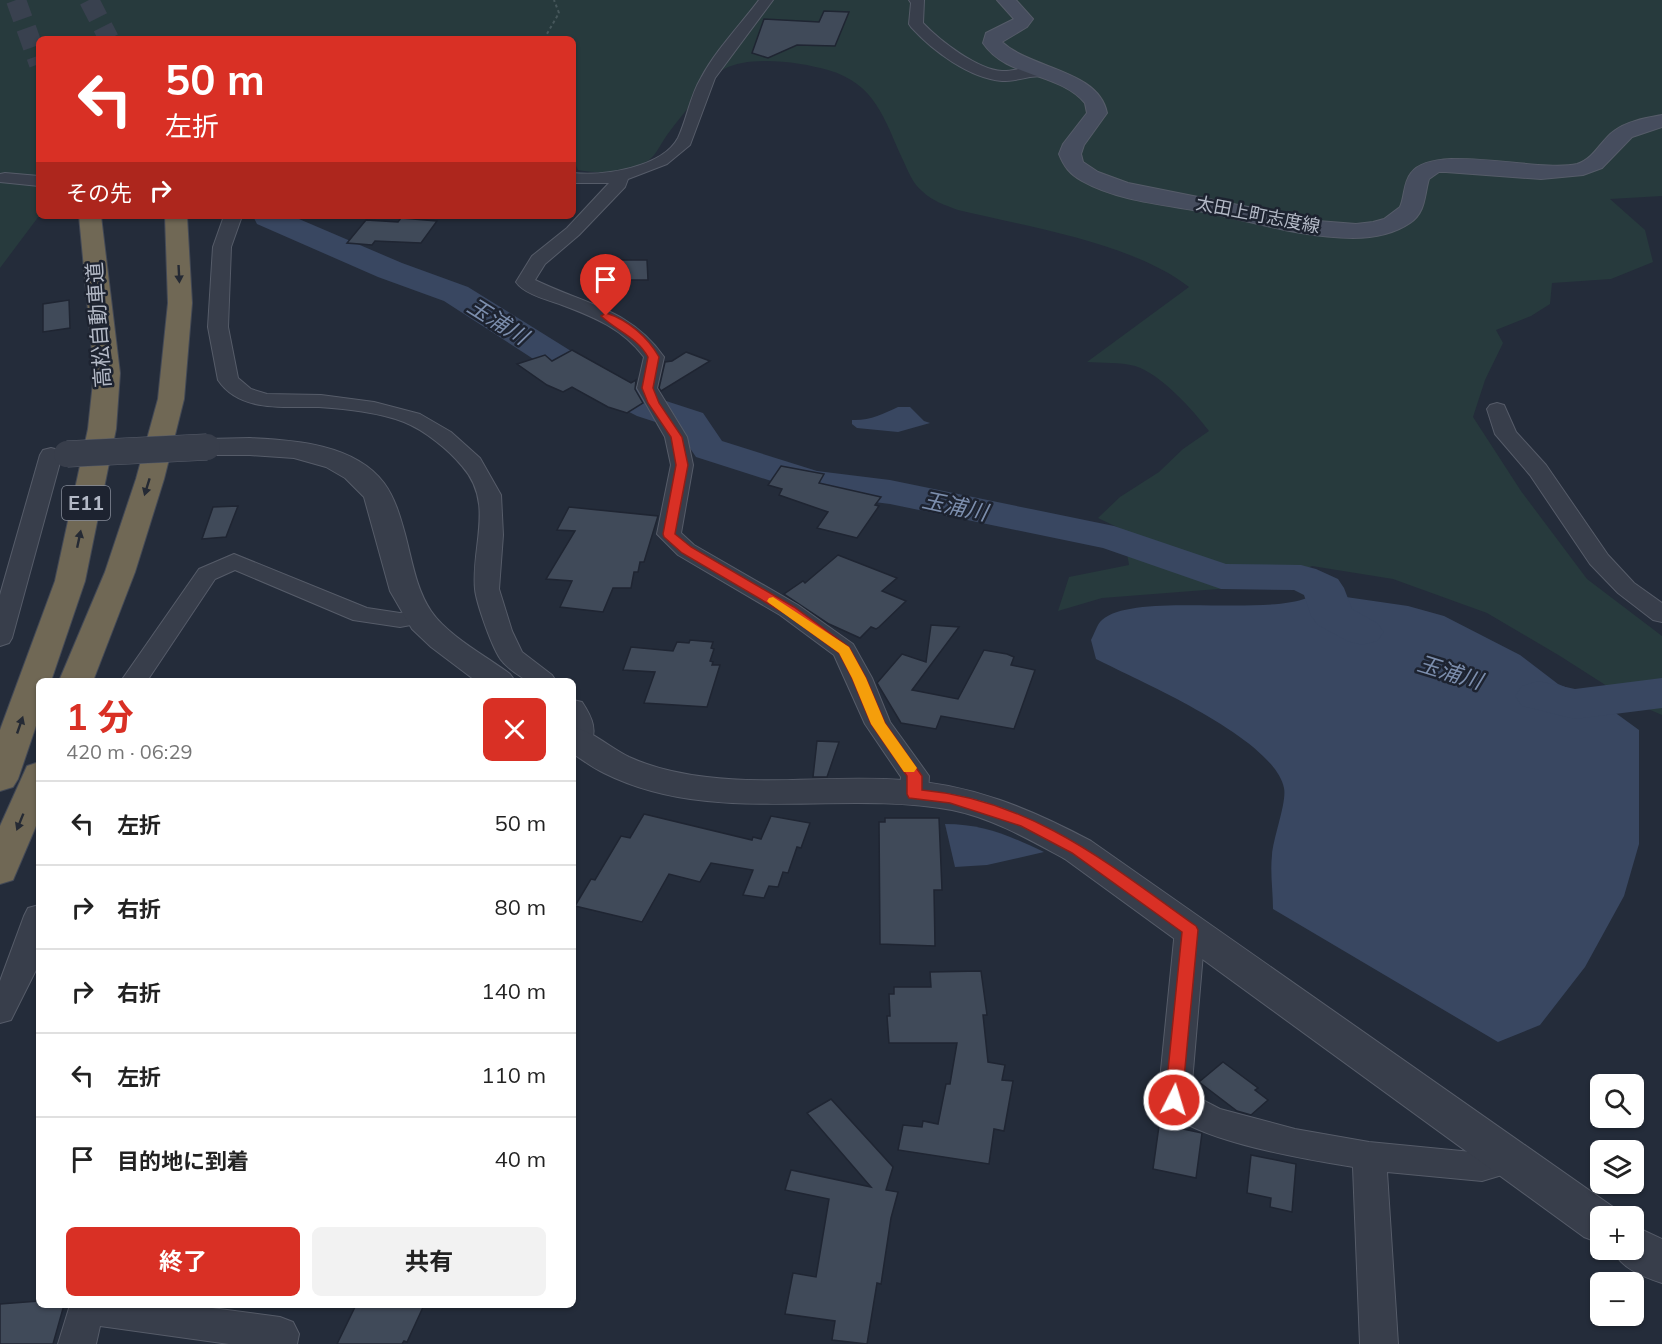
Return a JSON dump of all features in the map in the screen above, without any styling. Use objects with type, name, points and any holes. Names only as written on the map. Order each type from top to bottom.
[{"type":"highway","name":"高松自動車道","points":[[0,779],[70,582],[102,429],[107,373],[90,219]]},
{"type":"highway","name":"E11","points":[[77,678],[120,572],[150,479],[171,399],[180,303],[176,219]]},
{"type":"highway","points":[[0,871],[36,781]]},
{"type":"main road","name":"太田上町志度線","points":[[1006,0],[1024,19],[1021,23],[993,37],[992,43],[1006,57],[1044,71],[1086,92],[1094,99],[1098,108],[1098,116],[1072,143],[1069,153],[1073,164],[1083,174],[1100,183],[1122,189],[1342,230],[1379,228],[1402,219],[1415,203],[1415,183],[1420,173],[1433,167],[1454,165],[1560,171],[1583,169],[1598,163],[1619,137],[1631,129],[1662,121]]},
{"type":"street","points":[[576,178],[620,176],[657,164],[684,142],[708,78],[766,0]]},
{"type":"street","points":[[916,0],[918,1],[916,24],[926,37],[969,65],[983,72],[1002,76],[1044,71]]},
{"type":"street","points":[[620,176],[618,183],[565,240],[540,256],[525,282],[619,323],[646,344],[654,357],[647,388],[676,437],[682,465],[669,534],[686,550],[789,610],[844,650],[859,678],[878,724],[915,776],[914,794]]},
{"type":"street","points":[[5,178],[36,181]]},
{"type":"street","points":[[232,219],[222,247],[218,327],[228,380],[243,393],[265,400],[321,401],[374,408],[413,418],[443,437],[472,463],[490,495],[491,535],[487,588],[500,631],[511,656],[539,678]]},
{"type":"street","points":[[1497,409],[1506,434],[1538,470],[1584,535],[1598,559],[1626,588],[1662,615]]},
{"type":"street","points":[[0,638],[59,454],[258,446],[302,451],[343,464],[372,487],[386,519],[402,585],[418,617],[449,645],[494,678]]},
{"type":"street","points":[[136,678],[207,574],[234,561],[362,615],[400,620],[418,617]]},
{"type":"street","points":[[576,731],[631,773],[662,782],[706,790],[758,794],[875,792],[951,798],[1026,822],[1078,850],[1590,1215]]},
{"type":"street","points":[[0,1011],[21,970],[36,925]]},
{"type":"street","points":[[1190,930],[1174,1100],[1211,1121],[1295,1143],[1369,1156],[1482,1167],[1510,1160]]},
{"type":"street","points":[[1369,1156],[1379,1344]]},
{"type":"street","points":[[1644,1252],[1662,1263]]},
{"type":"street","points":[[77,1344],[86,1308]]},
{"type":"street","points":[[101,1308],[280,1334],[278,1344]]},
{"type":"path","points":[[546,36],[559,13],[554,0]]},
{"type":"shaded area","points":[[0,0],[1662,0],[1662,196],[1610,199],[1645,230],[1653,262],[1611,279],[1552,283],[1550,304],[1531,316],[1496,330],[1503,343],[1485,380],[1473,417],[1521,491],[1587,579],[1662,636],[1662,715],[1632,702],[1487,613],[1393,579],[1312,566],[1270,585],[1102,598],[1058,611],[1069,577],[1129,565],[1123,530],[1098,518],[1120,497],[1159,472],[1183,449],[1209,431],[1176,394],[1145,370],[1123,364],[1087,362],[1189,287],[1166,272],[1110,248],[1047,230],[958,210],[930,197],[911,177],[884,117],[868,94],[844,76],[817,67],[790,62],[761,61],[747,62],[724,69],[710,81],[649,160],[624,171],[595,172],[578,170],[576,166],[576,36],[36,36],[37,219],[0,268]]},
{"type":"water","points":[[898,407],[910,407],[924,421],[930,423],[898,432],[857,428],[852,424],[852,420],[870,418]]},
{"type":"water","points":[[1323,588],[1339,596],[1408,606],[1444,616],[1520,655],[1558,684],[1599,701],[1639,730],[1639,844],[1624,896],[1585,967],[1540,1025],[1498,1042],[1273,909],[1272,855],[1284,794],[1284,788],[1275,769],[1256,750],[1202,713],[1096,659],[1091,640],[1102,620],[1118,612],[1140,607],[1168,605],[1286,603],[1307,598]]},
{"type":"water","points":[[945,824],[984,829],[1008,836],[1044,852],[987,865],[955,867]]},
{"type":"building","points":[[824,11],[849,12],[835,46],[797,45],[768,58],[752,53],[764,19],[819,22]]},
{"type":"building","points":[[400,219],[437,221],[421,243],[375,241],[372,245],[347,243],[366,220],[398,222]]},
{"type":"building","points":[[616,260],[647,260],[648,280],[610,280]]},
{"type":"building","points":[[69,300],[70,328],[43,332],[43,304]]},
{"type":"building","points":[[572,350],[631,383],[636,380],[635,389],[643,403],[627,413],[608,407],[572,387],[563,392],[547,385],[517,364],[545,355],[552,361]]},
{"type":"building","points":[[686,352],[710,361],[661,391],[659,388],[665,362],[672,361]]},
{"type":"building","points":[[781,466],[824,474],[819,483],[881,497],[875,505],[879,506],[857,538],[817,528],[828,512],[779,495],[782,489],[768,485]]},
{"type":"building","points":[[238,506],[226,537],[202,539],[213,507]]},
{"type":"building","points":[[569,507],[658,516],[644,562],[640,562],[638,572],[634,572],[631,588],[613,588],[603,612],[560,607],[572,581],[546,579],[575,531],[557,530]]},
{"type":"building","points":[[838,555],[897,578],[882,591],[906,601],[879,627],[876,629],[871,627],[860,638],[829,624],[784,594],[803,581],[805,583]]},
{"type":"building","points":[[931,625],[959,627],[912,690],[958,699],[984,650],[1007,654],[1014,657],[1011,665],[1035,670],[1014,729],[941,716],[936,729],[901,723],[877,683],[902,654],[926,662]]},
{"type":"building","points":[[690,640],[713,642],[711,648],[714,649],[710,661],[713,662],[712,665],[720,665],[707,707],[644,703],[655,672],[623,670],[631,647],[673,651],[677,642],[689,643]]},
{"type":"building","points":[[817,741],[839,742],[827,777],[813,777]]},
{"type":"building","points":[[644,814],[752,840],[753,837],[761,839],[771,816],[810,823],[801,848],[797,847],[788,873],[783,872],[778,887],[769,886],[764,898],[743,895],[753,870],[711,863],[700,882],[669,874],[642,922],[576,906],[591,879],[595,880],[621,836],[630,838]]},
{"type":"building","points":[[885,818],[939,818],[942,890],[934,890],[935,946],[880,944],[879,822],[885,822]]},
{"type":"building","points":[[981,971],[987,1015],[983,1015],[988,1062],[1005,1065],[1002,1080],[1013,1081],[1004,1131],[994,1129],[989,1164],[898,1150],[903,1125],[922,1127],[923,1121],[938,1124],[946,1084],[950,1084],[957,1043],[889,1043],[887,1016],[890,1016],[889,994],[894,994],[894,987],[931,987],[930,972]]},
{"type":"building","points":[[1223,1062],[1258,1088],[1255,1090],[1268,1100],[1251,1115],[1237,1111],[1199,1082]]},
{"type":"building","points":[[831,1099],[893,1167],[886,1190],[898,1192],[891,1218],[881,1284],[877,1283],[867,1344],[832,1340],[835,1321],[785,1314],[793,1273],[816,1277],[829,1199],[785,1190],[791,1170],[871,1187],[807,1113]]},
{"type":"building","points":[[1159,1126],[1202,1133],[1196,1178],[1153,1169]]},
{"type":"building","points":[[1251,1155],[1296,1164],[1292,1212],[1270,1207],[1271,1198],[1247,1193]]},
{"type":"building","points":[[36,1301],[36,1308],[63,1308],[53,1344],[0,1344],[0,1304]]},
{"type":"building","points":[[355,1308],[423,1308],[407,1342],[404,1341],[402,1344],[337,1344]]},
{"type":"waterway","name":"玉浦川","points":[[273,219],[390,270],[456,294],[574,369],[650,408],[690,421],[709,449],[812,482],[890,492],[1114,538],[1221,576],[1301,578],[1323,588],[1333,616],[1362,632]]},
{"type":"waterway","name":"玉浦川","points":[[1538,696],[1575,704],[1662,693]]},
{"type":"tunnel","points":[[16,0],[36,56]]},
{"type":"tunnel","points":[[89,0],[107,36]]},
{"type":"slow traffic","points":[[773,601],[844,650],[859,678],[878,724],[909,768]]},
{"type":"route","points":[[606,316],[646,344],[654,357],[647,388],[676,437],[682,465],[669,534],[686,550],[789,610],[844,650],[859,678],[878,724],[915,776],[914,794],[951,798],[975,804],[1026,822],[1078,850],[1190,930],[1174,1100]]}]
